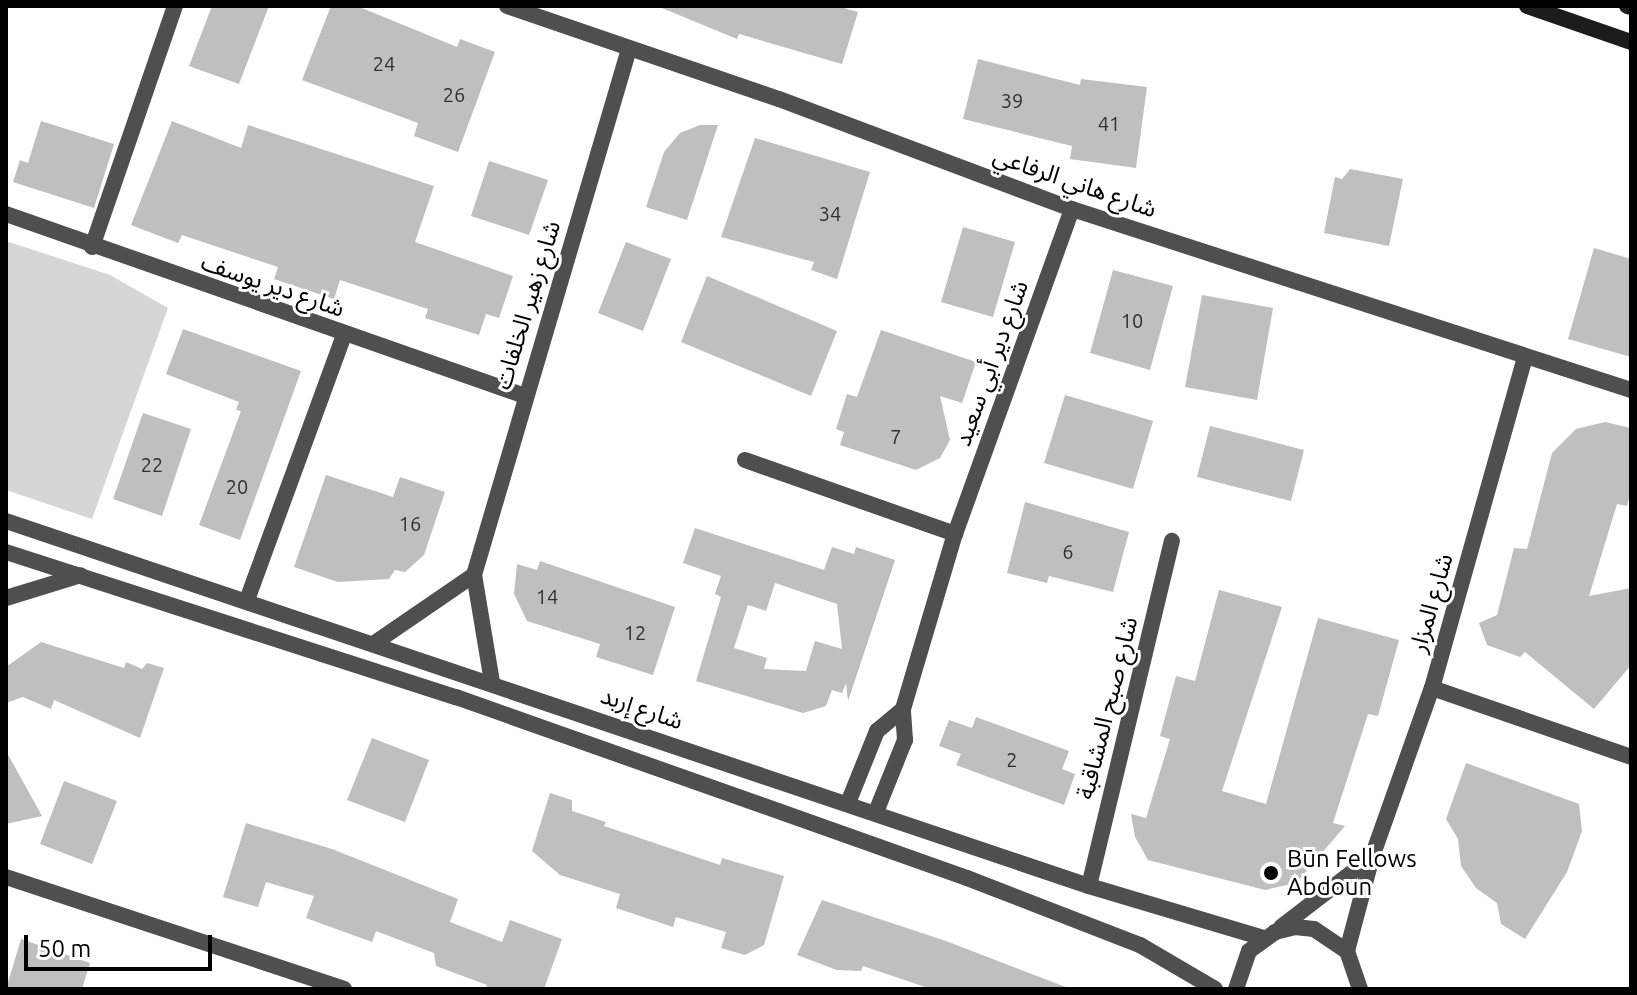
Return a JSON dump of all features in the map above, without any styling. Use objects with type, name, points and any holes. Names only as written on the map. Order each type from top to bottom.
[{"type":"main road","points":[[1527,6],[1631,42]]},
{"type":"street","points":[[92,247],[175,6]]},
{"type":"street","name":"شارع هاني الرفاعي","points":[[507,6],[1072,209],[1631,390]]},
{"type":"street","name":"شارع زهير الخلفات","points":[[492,682],[474,575],[629,49]]},
{"type":"street","name":"شارع دير أبي سعيد","points":[[876,812],[905,740],[903,709],[955,534],[1072,209]]},
{"type":"street","name":"شارع دير يوسف","points":[[6,214],[92,247],[525,396]]},
{"type":"street","points":[[247,600],[344,335]]},
{"type":"street","name":"شارع المزار","points":[[1347,951],[1372,857],[1432,688],[1525,357]]},
{"type":"street","points":[[745,460],[955,534]]},
{"type":"street","name":"شارع إربد","points":[[6,521],[376,642],[1089,886],[1269,935]]},
{"type":"street","name":"شارع صبح المشاقبة","points":[[1089,886],[1172,541]]},
{"type":"street","points":[[6,552],[456,697],[967,878],[1140,945],[1215,989]]},
{"type":"street","points":[[6,598],[84,575]]},
{"type":"street","points":[[376,642],[474,575]]},
{"type":"street","points":[[1432,688],[1631,757]]},
{"type":"street","name":"شارع دير أبي سعيد","points":[[848,803],[877,731],[903,709]]},
{"type":"street","points":[[1236,989],[1240,966],[1269,935],[1372,857]]},
{"type":"street","points":[[6,877],[344,989]]},
{"type":"street","points":[[1269,935],[1314,929],[1347,951],[1362,987]]},
{"type":"shaded area","points":[[6,241],[110,275],[168,308],[92,519],[6,490]]},
{"type":"building","points":[[212,6],[269,6],[239,84],[189,66]]},
{"type":"building","points":[[331,6],[357,6],[457,47],[460,39],[495,52],[458,152],[414,136],[418,123],[302,80]]},
{"type":"building","points":[[657,6],[837,6],[858,12],[842,64],[739,34],[737,39]]},
{"type":"building","points":[[978,59],[1080,85],[1081,79],[1147,87],[1136,168],[1070,159],[1072,146],[963,119]]},
{"type":"building","points":[[41,121],[114,144],[94,208],[13,182],[20,160],[28,163]]},
{"type":"building","points":[[172,121],[241,148],[248,125],[434,186],[415,242],[513,276],[499,318],[486,314],[479,335],[425,318],[428,309],[340,280],[334,299],[274,279],[278,267],[182,235],[178,243],[131,225]]},
{"type":"building","points":[[700,125],[718,125],[687,220],[646,207],[664,152],[680,133]]},
{"type":"building","points":[[755,138],[870,172],[837,279],[811,270],[814,262],[721,237]]},
{"type":"building","points":[[489,161],[548,180],[529,235],[471,216]]},
{"type":"building","points":[[1350,169],[1403,179],[1389,246],[1324,233],[1335,177],[1342,179]]},
{"type":"building","points":[[963,227],[1015,242],[993,317],[941,302]]},
{"type":"building","points":[[626,242],[671,259],[643,331],[598,313]]},
{"type":"building","points":[[1594,248],[1631,259],[1631,357],[1568,339]]},
{"type":"building","points":[[1113,270],[1173,286],[1150,370],[1090,353]]},
{"type":"building","points":[[707,276],[837,331],[811,396],[681,342]]},
{"type":"building","points":[[1202,295],[1273,308],[1257,400],[1185,387]]},
{"type":"building","points":[[183,329],[301,371],[240,540],[199,525],[241,411],[236,410],[239,402],[166,374]]},
{"type":"building","points":[[881,330],[976,362],[962,403],[940,396],[950,440],[940,458],[916,470],[840,445],[844,432],[836,429],[847,394],[857,397]]},
{"type":"building","points":[[1065,395],[1153,421],[1133,489],[1044,463]]},
{"type":"building","points":[[143,413],[191,429],[162,516],[113,499]]},
{"type":"building","points":[[1605,422],[1631,428],[1631,491],[1627,506],[1617,504],[1589,596],[1631,588],[1631,665],[1594,709],[1525,652],[1520,657],[1487,645],[1479,623],[1497,615],[1514,548],[1527,549],[1552,453],[1576,429]]},
{"type":"building","points":[[1210,426],[1304,450],[1291,501],[1197,477]]},
{"type":"building","points":[[326,475],[393,497],[400,477],[445,492],[424,555],[405,572],[395,570],[389,579],[338,582],[294,567]]},
{"type":"building","points":[[1025,502],[1129,532],[1113,592],[1049,576],[1047,583],[1007,573]]},
{"type":"building","points":[[695,528],[824,570],[832,547],[854,554],[856,547],[895,560],[848,701],[846,683],[842,693],[832,690],[826,706],[803,713],[696,681],[721,597],[715,594],[721,576],[683,563]],"holes":[[[775,583],[837,604],[842,649],[815,641],[806,671],[764,669],[767,658],[734,648],[748,605],[766,611]]]},
{"type":"building","points":[[540,561],[675,607],[653,675],[596,657],[600,644],[527,621],[514,594],[517,564],[537,570]]},
{"type":"building","points":[[1219,590],[1282,607],[1222,791],[1266,804],[1318,618],[1399,640],[1378,716],[1368,714],[1333,823],[1345,826],[1296,883],[1265,890],[1148,860],[1135,837],[1131,814],[1146,818],[1170,739],[1160,736],[1176,676],[1195,681]]},
{"type":"building","points":[[41,642],[124,668],[126,662],[142,669],[147,663],[164,668],[140,738],[54,700],[51,709],[23,697],[6,703],[6,667]]},
{"type":"building","points":[[976,717],[1069,751],[1062,769],[1075,774],[1064,805],[956,765],[961,754],[939,746],[949,720],[972,728]]},
{"type":"building","points":[[372,738],[429,760],[405,822],[347,800]]},
{"type":"building","points":[[6,751],[42,816],[6,824]]},
{"type":"building","points":[[1466,763],[1579,804],[1582,831],[1567,872],[1525,939],[1501,924],[1497,903],[1476,888],[1461,866],[1458,839],[1446,819]]},
{"type":"building","points":[[64,781],[117,801],[92,864],[40,844]]},
{"type":"building","points":[[550,793],[572,800],[572,811],[606,822],[604,826],[720,865],[722,858],[784,876],[764,945],[745,955],[721,948],[726,932],[676,917],[673,927],[616,908],[620,894],[560,875],[532,851]]},
{"type":"building","points":[[246,823],[332,849],[458,899],[450,922],[502,942],[510,920],[562,939],[544,989],[485,989],[487,985],[436,966],[434,953],[376,931],[372,942],[306,918],[314,896],[266,882],[258,907],[223,897]]},
{"type":"building","points":[[822,900],[946,941],[1071,989],[931,989],[863,966],[861,971],[837,970],[797,955]]},
{"type":"building","points":[[21,939],[90,963],[82,989],[6,989]]},
{"type":"place","name":"Būn Fellows Abdoun","points":[[1271,873]]}]
